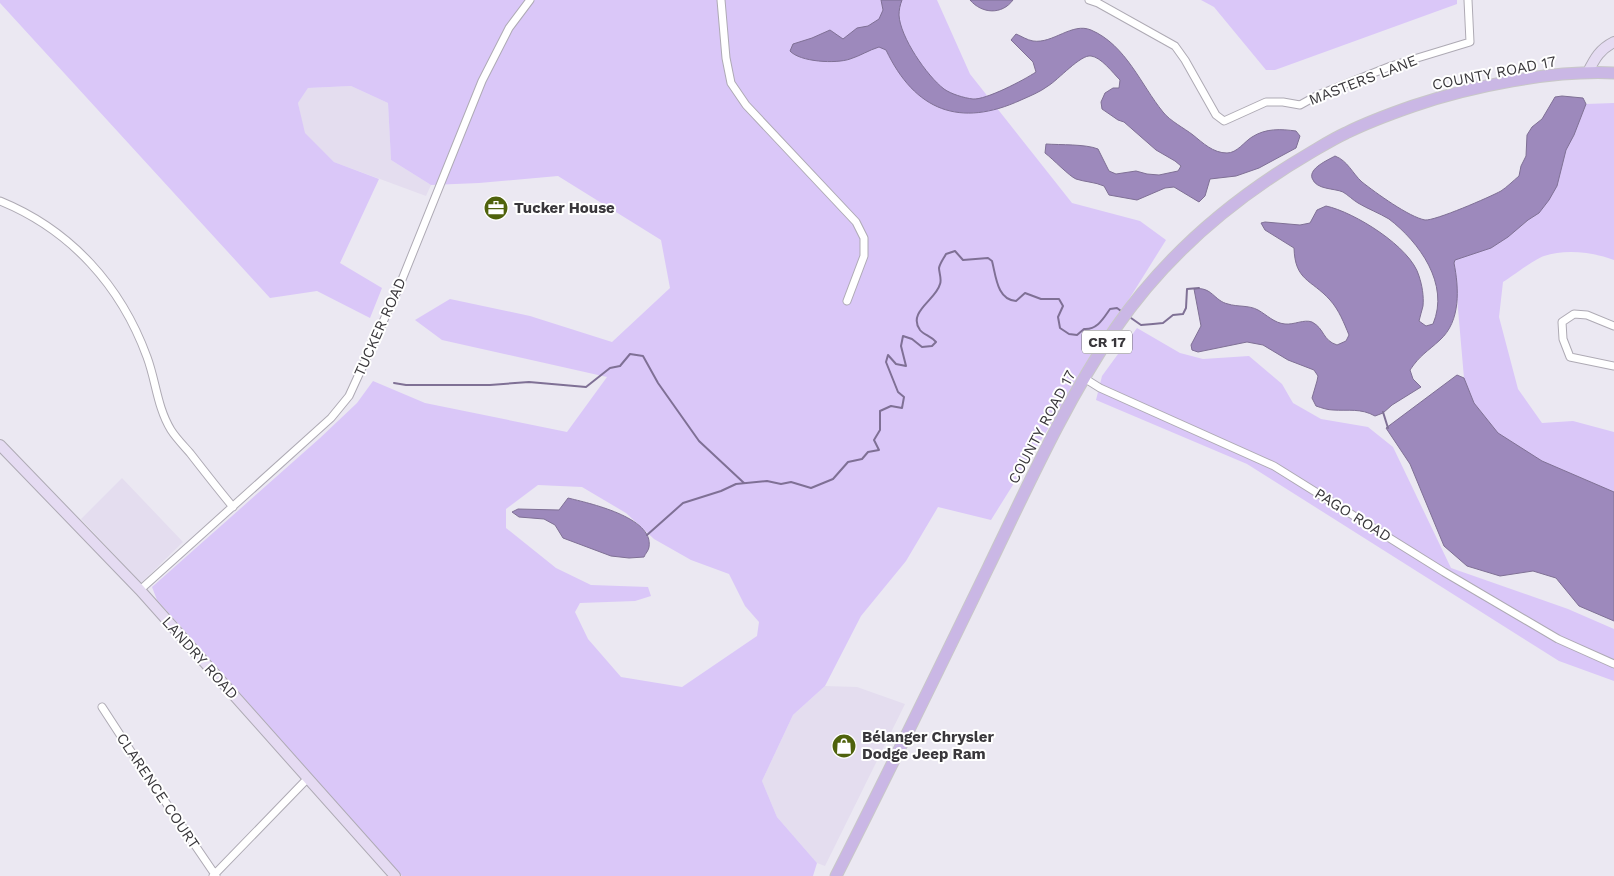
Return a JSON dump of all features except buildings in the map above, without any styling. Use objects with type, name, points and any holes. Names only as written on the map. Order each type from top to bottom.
[{"type":"main road","points":[[1588,72],[1597,54],[1614,42]]},
{"type":"main road","name":"COUNTY ROAD 17","points":[[836,876],[1046,450],[1084,378],[1115,329],[1142,293],[1172,259],[1204,228],[1272,175],[1343,134],[1378,118],[1446,95],[1518,81],[1588,72],[1614,73]]},
{"type":"main road","name":"LANDRY ROAD","points":[[0,445],[140,590],[395,876]]},
{"type":"street","name":"TUCKER ROAD","points":[[140,590],[331,418],[349,396],[399,287],[482,81],[509,28],[530,0]]},
{"type":"street","points":[[721,0],[726,58],[731,83],[746,105],[856,222],[864,238],[864,256],[847,301]]},
{"type":"street","name":"MASTERS LANE","points":[[1089,0],[1098,3],[1175,46],[1216,115],[1224,121],[1266,102],[1283,102],[1300,106],[1318,95],[1391,66],[1470,42],[1468,0]]},
{"type":"street","points":[[0,201],[18,208],[60,234],[97,269],[128,313],[139,336],[149,362],[161,409],[171,430],[233,507]]},
{"type":"street","points":[[1614,326],[1587,314],[1574,314],[1562,322],[1563,339],[1570,357],[1614,366]]},
{"type":"street","name":"PAGO ROAD","points":[[1084,378],[1100,388],[1274,466],[1444,572],[1558,639],[1614,664]]},
{"type":"street","name":"CLARENCE COURT","points":[[102,707],[215,876]]},
{"type":"street","points":[[215,876],[308,778]]},
{"type":"shaded area","points":[[0,0],[937,0],[970,74],[1072,203],[1140,221],[1166,240],[991,520],[938,507],[906,561],[861,616],[825,686],[793,715],[762,781],[777,817],[817,863],[813,876],[402,876],[157,600],[152,587],[320,438],[357,403],[373,381],[425,403],[567,432],[607,377],[442,340],[415,320],[450,299],[530,316],[612,342],[670,288],[661,240],[558,176],[431,185],[391,160],[388,103],[351,86],[308,88],[298,103],[305,133],[334,162],[379,179],[340,263],[382,288],[370,318],[317,291],[270,298],[0,3]],"holes":[[[538,485],[582,487],[626,513],[654,539],[691,560],[729,574],[745,606],[759,622],[757,636],[682,687],[621,677],[588,639],[575,612],[580,603],[635,601],[651,596],[648,587],[591,585],[556,568],[506,528],[506,509]]]},
{"type":"shaded area","points":[[881,0],[902,0],[899,15],[909,45],[937,83],[947,91],[958,96],[973,99],[987,96],[1036,72],[1033,62],[1011,40],[1016,34],[1031,40],[1040,41],[1084,28],[1091,30],[1114,45],[1132,66],[1166,115],[1204,144],[1222,153],[1231,153],[1257,134],[1279,130],[1296,131],[1300,136],[1296,148],[1259,168],[1236,176],[1210,179],[1205,196],[1199,202],[1174,187],[1165,188],[1137,200],[1109,195],[1104,186],[1076,179],[1069,175],[1045,153],[1046,144],[1080,145],[1098,149],[1109,171],[1116,174],[1136,171],[1159,175],[1178,171],[1181,166],[1156,150],[1124,122],[1102,109],[1101,102],[1105,93],[1113,88],[1119,88],[1120,80],[1103,62],[1095,57],[1087,56],[1081,59],[1045,88],[1021,100],[978,113],[959,113],[925,100],[898,71],[886,50],[879,47],[844,61],[810,60],[795,55],[790,51],[793,44],[830,30],[843,39],[857,28],[868,26],[879,19],[883,10]]},
{"type":"shaded area","points":[[970,0],[1013,0],[1003,8],[992,11],[980,8]]},
{"type":"shaded area","points":[[1201,0],[1457,0],[1457,4],[1275,70],[1266,70],[1214,7]]},
{"type":"shaded area","points":[[351,86],[388,103],[391,160],[431,185],[426,196],[334,162],[304,133],[298,103],[308,88]]},
{"type":"shaded area","points":[[1555,97],[1583,98],[1586,104],[1566,150],[1557,186],[1539,213],[1508,237],[1491,248],[1455,260],[1457,304],[1452,323],[1440,340],[1420,357],[1410,370],[1413,379],[1421,387],[1392,405],[1383,413],[1375,416],[1360,411],[1329,410],[1316,406],[1312,398],[1318,376],[1314,370],[1288,360],[1263,345],[1247,342],[1198,352],[1192,350],[1191,345],[1201,326],[1194,289],[1205,290],[1228,304],[1254,308],[1281,323],[1312,322],[1332,343],[1337,345],[1346,341],[1349,335],[1339,312],[1330,300],[1301,273],[1297,267],[1294,248],[1265,230],[1261,223],[1300,225],[1310,223],[1317,210],[1326,206],[1366,223],[1380,232],[1405,254],[1414,265],[1422,287],[1423,306],[1419,321],[1426,326],[1433,324],[1438,294],[1429,265],[1411,239],[1389,219],[1358,203],[1343,192],[1317,185],[1312,178],[1313,171],[1335,156],[1347,164],[1362,182],[1402,210],[1425,220],[1440,217],[1501,191],[1519,176],[1526,156],[1527,135],[1532,127],[1542,119]]},
{"type":"shaded area","points":[[1614,103],[1614,260],[1588,253],[1570,252],[1544,256],[1503,282],[1499,317],[1518,389],[1542,423],[1573,421],[1614,432],[1614,492],[1542,461],[1498,433],[1474,403],[1464,378],[1454,263],[1455,260],[1491,248],[1539,213],[1557,186],[1566,150],[1586,104]]},
{"type":"shaded area","points":[[1137,328],[1180,353],[1203,359],[1249,356],[1282,384],[1293,403],[1321,419],[1368,427],[1393,447],[1451,568],[1568,609],[1614,629],[1614,681],[1559,661],[1247,464],[1096,400],[1102,376]]},
{"type":"shaded area","points":[[1457,375],[1464,378],[1474,403],[1498,433],[1542,461],[1614,492],[1614,621],[1579,606],[1556,578],[1533,571],[1500,576],[1467,566],[1444,546],[1410,464],[1386,428]]},
{"type":"shaded area","points":[[122,478],[183,542],[141,583],[81,519]]},
{"type":"shaded area","points":[[568,498],[618,513],[641,527],[648,536],[649,547],[644,557],[611,556],[563,538],[555,525],[544,519],[519,517],[512,512],[518,509],[559,510]]},
{"type":"shaded area","points":[[825,686],[857,687],[905,704],[825,866],[817,863],[777,817],[762,781],[793,715]]},
{"type":"waterway","points":[[647,535],[683,503],[721,491],[736,484],[767,481],[781,484],[791,482],[811,488],[833,479],[848,462],[862,459],[868,452],[879,450],[874,440],[880,430],[880,411],[891,406],[902,408],[904,397],[898,392],[886,362],[888,355],[896,364],[906,366],[901,346],[903,336],[912,339],[922,347],[932,346],[936,342],[920,330],[917,324],[917,317],[940,284],[939,268],[946,254],[955,251],[963,260],[988,258],[992,261],[1001,292],[1010,300],[1016,301],[1025,293],[1041,299],[1059,299],[1063,306],[1058,317],[1060,328],[1069,334],[1077,335],[1084,329],[1093,328],[1110,309],[1117,308],[1121,311]]},
{"type":"waterway","points":[[1131,318],[1141,325],[1163,323],[1173,315],[1183,314],[1186,308],[1187,289],[1199,288]]},
{"type":"waterway","points":[[394,383],[406,385],[490,385],[529,382],[586,387],[610,368],[620,366],[630,354],[643,356],[658,383],[699,441],[744,483]]},
{"type":"waterway","points":[[1383,412],[1388,428]]},
{"type":"place","name":"Tucker House","points":[[496,208]]},
{"type":"place","name":"Bélanger Chrysler Dodge Jeep Ram","points":[[844,746]]}]
